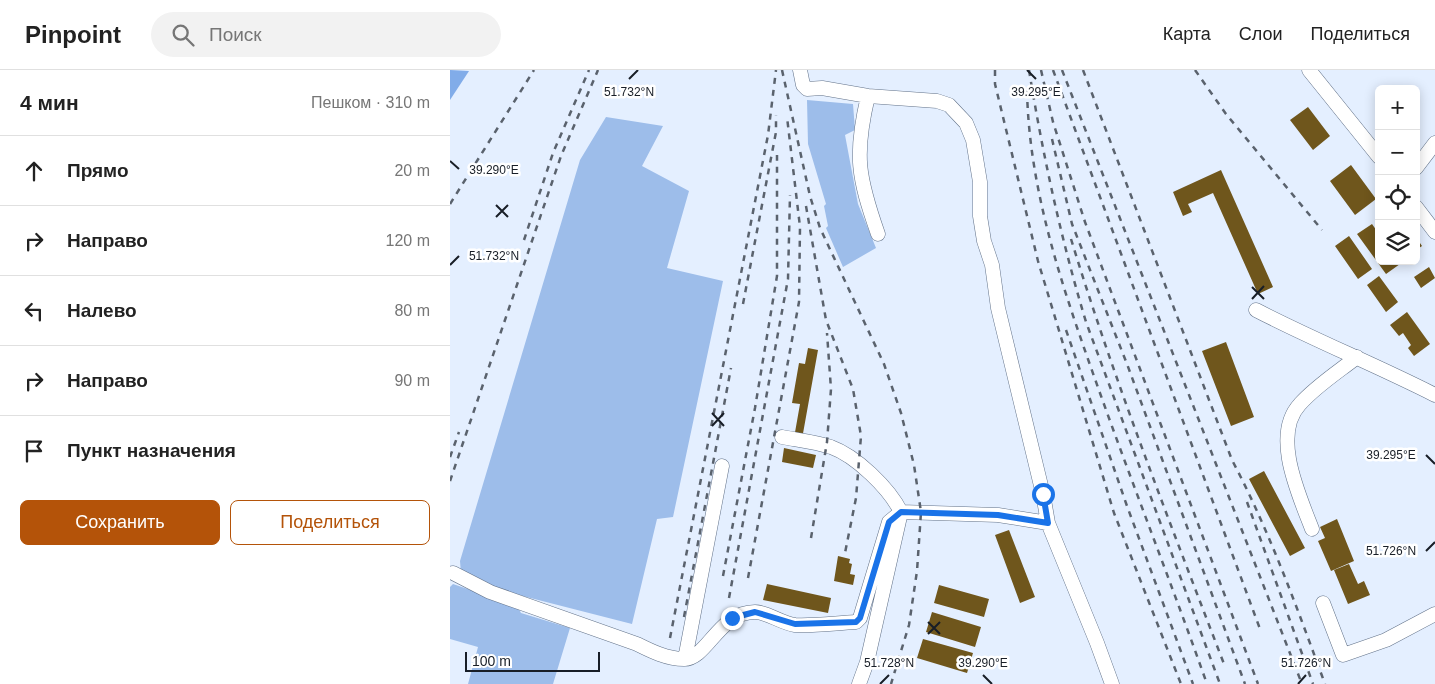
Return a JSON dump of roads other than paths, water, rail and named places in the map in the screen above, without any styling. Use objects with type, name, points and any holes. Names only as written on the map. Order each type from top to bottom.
[{"type":"street","points":[[800,70],[803,85],[806,89],[822,88],[868,96],[937,100],[949,106],[966,123],[973,140],[980,182],[980,216],[984,241],[992,265],[998,308],[1043,494],[1048,523],[1098,643],[1112,684]]},
{"type":"street","points":[[1309,70],[1375,152]]},
{"type":"street","points":[[868,96],[858,152],[863,192],[878,234]]},
{"type":"street","points":[[1420,163],[1435,143]]},
{"type":"street","points":[[1420,212],[1435,232]]},
{"type":"street","points":[[1256,310],[1303,334],[1357,357],[1435,395]]},
{"type":"street","points":[[1312,528],[1291,474],[1290,420],[1300,404],[1357,357]]},
{"type":"street","points":[[782,437],[831,448],[848,456],[885,488],[901,512],[867,662],[859,684]]},
{"type":"street","points":[[685,660],[722,466]]},
{"type":"street","points":[[453,573],[490,592],[637,644],[660,654],[685,660],[700,653],[713,635],[732,618],[755,612],[795,624],[856,622],[860,618],[889,522],[901,512],[998,515],[1048,523]]},
{"type":"street","points":[[1323,603],[1343,655],[1386,640],[1435,614]]},
{"type":"railway","points":[[450,204],[534,70]]},
{"type":"railway","points":[[524,240],[553,153],[589,70]]},
{"type":"railway","points":[[450,481],[561,156],[598,70]]},
{"type":"railway","points":[[670,638],[768,135],[776,70]]},
{"type":"railway","points":[[782,70],[810,196],[820,228],[884,364],[901,413],[914,465],[921,512],[917,571],[909,625],[891,684]]},
{"type":"railway","points":[[995,70],[995,84],[1038,261],[1114,513],[1181,684]]},
{"type":"railway","points":[[1029,70],[1053,197],[1086,322],[1220,684]]},
{"type":"railway","points":[[1041,70],[1053,122],[1085,222],[1258,684]]},
{"type":"railway","points":[[1053,70],[1260,629]]},
{"type":"railway","points":[[1062,70],[1302,684]]},
{"type":"railway","points":[[1083,70],[1232,460],[1271,542],[1325,684]]},
{"type":"railway","points":[[1195,70],[1226,114],[1322,230]]},
{"type":"railway","points":[[1027,90],[1034,164],[1049,237],[1083,344],[1207,684]]},
{"type":"railway","points":[[743,304],[776,132],[776,115]]},
{"type":"railway","points":[[748,578],[799,302],[800,227],[787,117]]},
{"type":"railway","points":[[1052,139],[1072,224],[1127,364],[1245,684]]},
{"type":"railway","points":[[723,576],[755,408],[777,276],[777,155]]},
{"type":"railway","points":[[729,598],[788,279],[790,195]]},
{"type":"railway","points":[[806,206],[826,320],[853,389],[861,436],[856,498],[845,553]]},
{"type":"railway","points":[[1071,239],[1106,346],[1163,506],[1224,664]]},
{"type":"railway","points":[[1066,330],[1127,506],[1193,684]]},
{"type":"railway","points":[[811,538],[827,442],[831,389],[827,333]]},
{"type":"railway","points":[[684,617],[731,368]]},
{"type":"railway","points":[[450,457],[459,432]]},
{"type":"railway","points":[[1247,502],[1313,684]]}]
